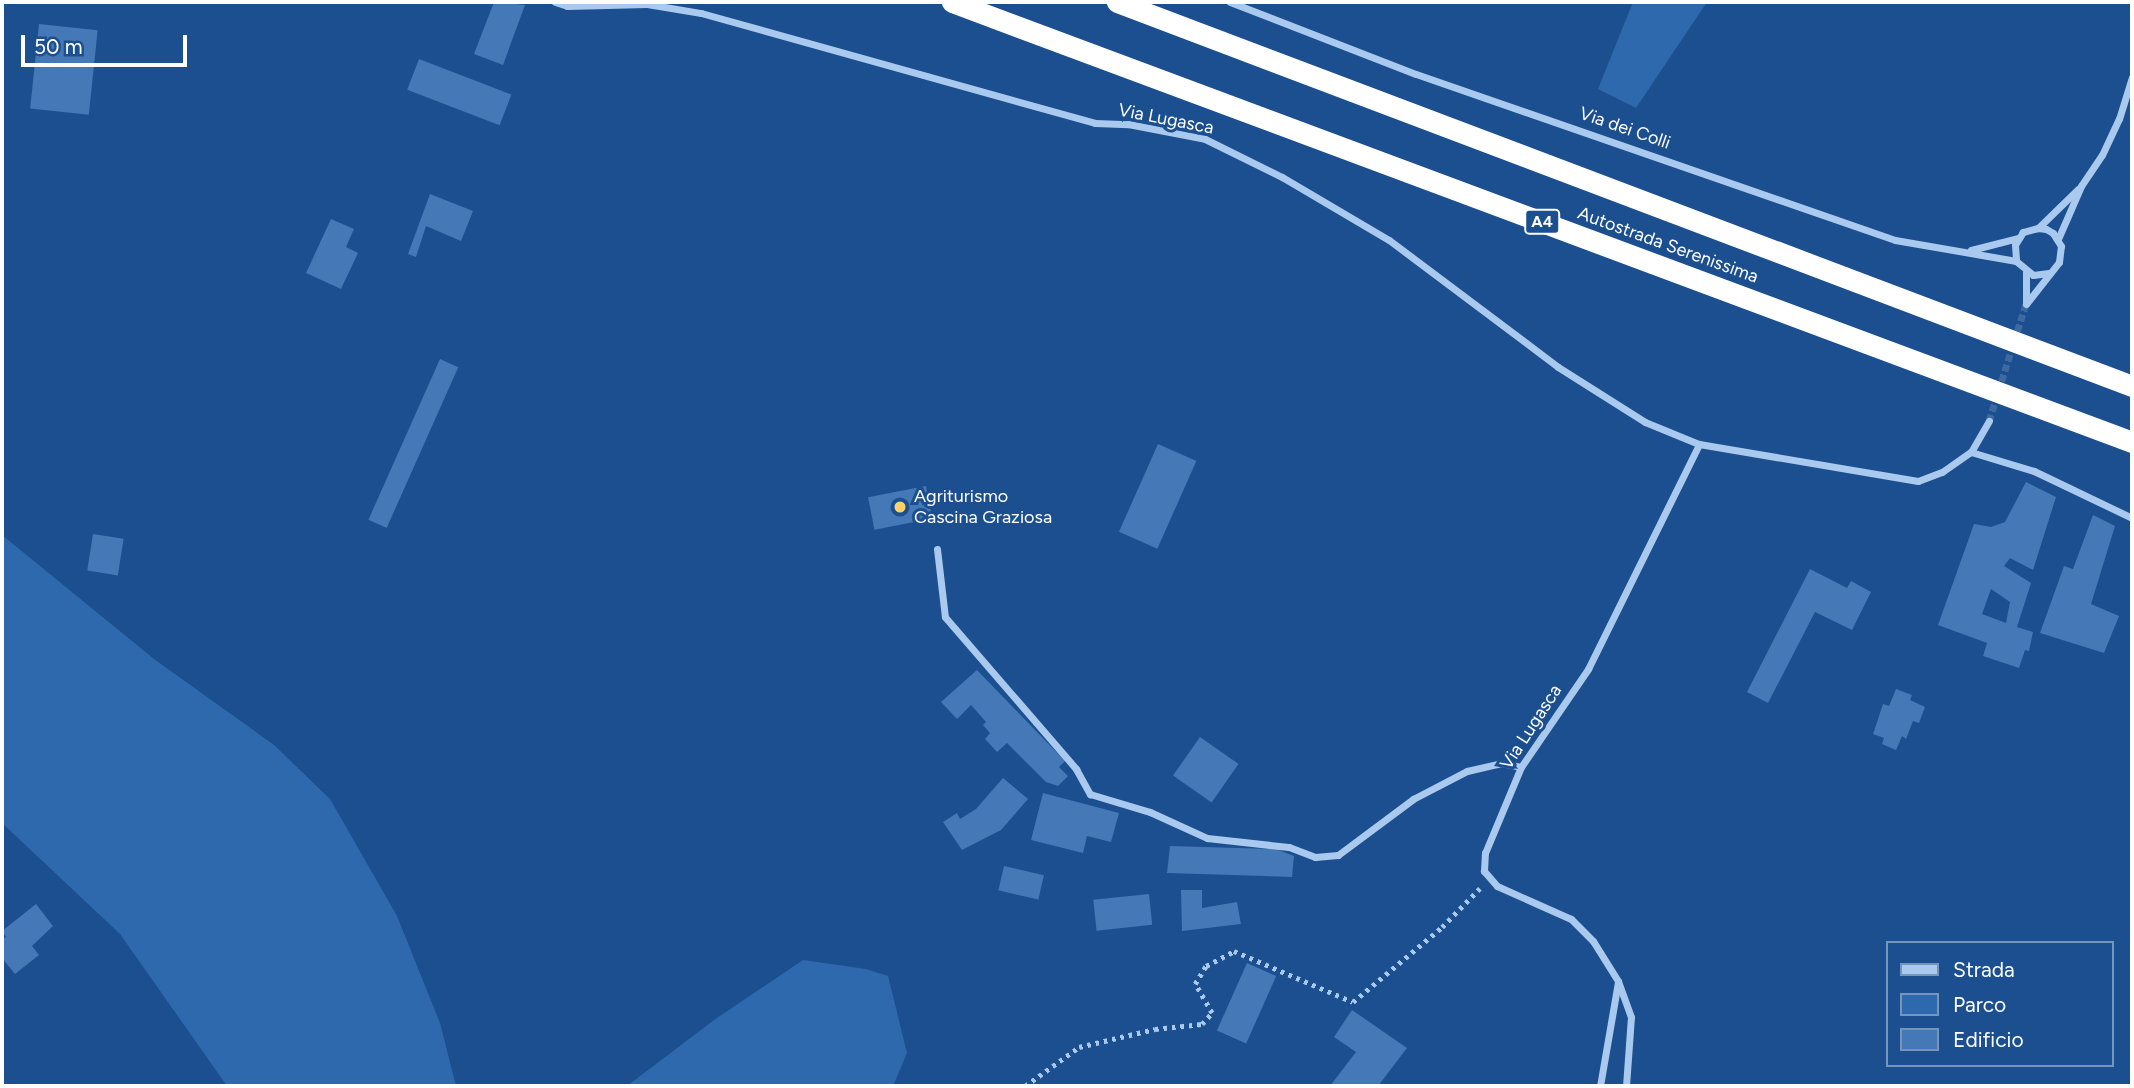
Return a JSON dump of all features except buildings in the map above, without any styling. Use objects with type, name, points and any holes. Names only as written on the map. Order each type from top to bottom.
[{"type":"highway","name":"Autostrada Serenissima","points":[[952,2],[2132,442]]},
{"type":"highway","name":"Autostrada Serenissima","points":[[1117,2],[2132,386]]},
{"type":"street","name":"Via Lugasca","points":[[555,2],[568,6],[647,4],[701,13],[1095,123],[1128,124],[1205,139],[1282,177],[1389,240],[1558,367],[1645,422],[1699,444],[1918,481],[1942,472],[1971,452]]},
{"type":"street","name":"Via dei Colli","points":[[1230,2],[1416,74],[1895,240],[2016,261]]},
{"type":"street","points":[[2058,239],[2081,186],[2102,155],[2132,77]]},
{"type":"street","points":[[2038,228],[2081,186]]},
{"type":"street","points":[[2026,272],[2026,304],[2059,262],[2062,254],[2058,239],[2046,229],[2038,228],[2023,232],[2018,238],[2016,261],[2026,272],[2033,275],[2049,273]]},
{"type":"street","points":[[1967,251],[2018,238]]},
{"type":"street","points":[[1989,421],[1971,452],[2034,471],[2132,518]]},
{"type":"street","name":"Via Lugasca","points":[[1490,877],[1484,871],[1485,853],[1502,806],[1521,767],[1588,669],[1699,444]]},
{"type":"street","points":[[937,549],[945,617],[1076,769],[1090,794],[1150,812],[1207,838],[1289,847],[1315,857],[1338,855],[1413,799],[1467,771],[1501,763],[1521,767]]},
{"type":"street","points":[[1490,877],[1497,886],[1571,919],[1593,941],[1618,981],[1632,1017],[1626,1086]]},
{"type":"street","points":[[1600,1086],[1618,981]]},
{"type":"path","points":[[1025,1086],[1079,1047],[1155,1029],[1202,1024],[1212,1013],[1195,984],[1206,966],[1234,951],[1353,1002],[1442,927],[1490,877]]},
{"type":"green space","points":[[1633,2],[1707,2],[1636,108],[1598,89]]},
{"type":"green space","points":[[2,535],[154,659],[274,745],[330,799],[397,916],[440,1023],[456,1086],[227,1086],[120,934],[2,823]]},
{"type":"green space","points":[[803,960],[866,969],[888,976],[907,1053],[893,1086],[627,1086],[714,1020]]},
{"type":"tunnel","points":[[1989,421],[2026,304]]},
{"type":"place","name":"Agriturismo Cascina Graziosa","points":[[900,507]]}]
